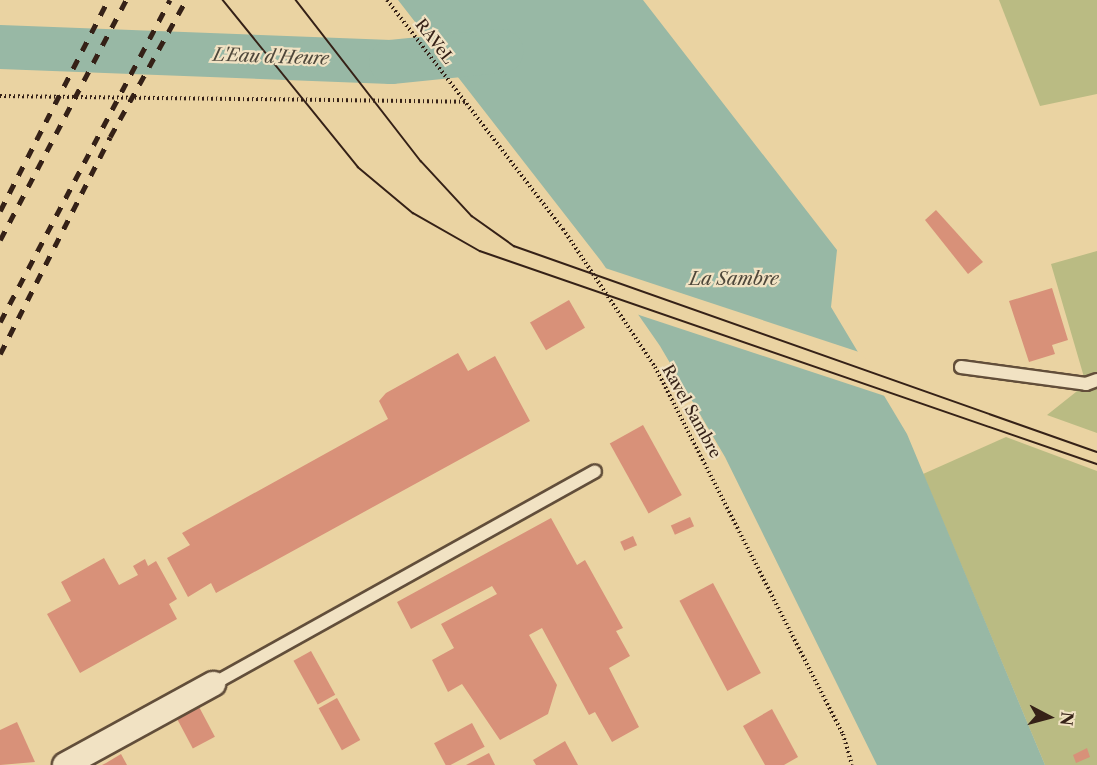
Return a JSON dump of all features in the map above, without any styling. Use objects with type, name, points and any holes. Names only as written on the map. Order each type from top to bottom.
[{"type":"street","points":[[65,765],[213,684]]},
{"type":"lane","points":[[961,367],[1086,384],[1097,380]]},
{"type":"lane","points":[[213,684],[595,471]]},
{"type":"path","name":"RAVeL","points":[[387,0],[463,97]]},
{"type":"path","points":[[0,96],[467,102]]},
{"type":"path","name":"Ravel Sambre","points":[[463,97],[600,280],[655,368],[807,660],[843,734],[852,765]]},
{"type":"green space","points":[[999,0],[1097,0],[1097,94],[1040,106]]},
{"type":"green space","points":[[1097,251],[1097,433],[1047,415],[1086,384],[1051,264]]},
{"type":"green space","points":[[1006,437],[1097,471],[1097,765],[1045,765],[923,474]]},
{"type":"water","name":"La Sambre","points":[[398,0],[643,0],[837,250],[831,307],[907,434],[1045,765],[877,765],[725,457],[660,346],[601,261]]},
{"type":"pier","points":[[602,267],[862,353],[888,397],[633,313]]},
{"type":"building","points":[[936,210],[983,262],[968,274],[925,220]]},
{"type":"building","points":[[1052,288],[1068,340],[1052,345],[1055,354],[1029,362],[1009,301]]},
{"type":"building","points":[[569,300],[585,328],[546,350],[530,322]]},
{"type":"building","points":[[458,353],[468,371],[495,356],[530,421],[216,593],[211,583],[188,597],[167,558],[190,545],[182,533],[388,419],[379,401],[386,393]]},
{"type":"building","points":[[643,425],[682,495],[649,513],[610,443]]},
{"type":"building","points":[[690,517],[694,526],[675,535],[671,526]]},
{"type":"building","points":[[551,518],[577,565],[585,560],[623,628],[616,631],[630,656],[609,668],[639,727],[612,742],[595,712],[589,715],[542,628],[529,635],[557,685],[548,714],[500,740],[462,684],[448,692],[432,660],[454,648],[441,624],[497,594],[492,586],[411,629],[397,602]]},
{"type":"building","points":[[633,536],[637,545],[624,551],[620,542]]},
{"type":"building","points":[[104,558],[119,585],[138,575],[133,566],[145,559],[148,566],[156,561],[177,599],[169,604],[177,619],[80,673],[47,614],[71,601],[61,582]]},
{"type":"building","points":[[713,583],[761,673],[727,691],[679,601]]},
{"type":"building","points":[[311,651],[335,695],[318,704],[294,661]]},
{"type":"building","points":[[337,698],[360,740],[342,750],[319,708]]},
{"type":"building","points":[[198,705],[215,737],[193,749],[176,717]]},
{"type":"building","points":[[772,709],[798,757],[784,765],[765,765],[743,726]]},
{"type":"building","points":[[17,722],[35,762],[0,765],[0,730]]},
{"type":"building","points":[[472,723],[485,747],[451,765],[446,765],[434,743]]},
{"type":"building","points":[[565,741],[578,765],[536,765],[533,760]]},
{"type":"building","points":[[1087,748],[1090,757],[1076,763],[1073,755]]},
{"type":"building","points":[[489,753],[495,765],[466,765]]},
{"type":"building","points":[[121,754],[127,765],[102,765],[106,763]]},
{"type":"waterway","name":"L'Eau d'Heure","points":[[0,47],[391,62],[501,51]]},
{"type":"tram line","points":[[223,0],[358,167],[413,213],[480,251],[1097,464]]},
{"type":"tram line","points":[[296,0],[421,161],[472,216],[514,246],[1097,452]]},
{"type":"railway","points":[[0,211],[108,0]]},
{"type":"railway","points":[[0,240],[126,0]]},
{"type":"railway","points":[[0,322],[170,0]]},
{"type":"railway","points":[[0,354],[110,137],[186,0]]}]
